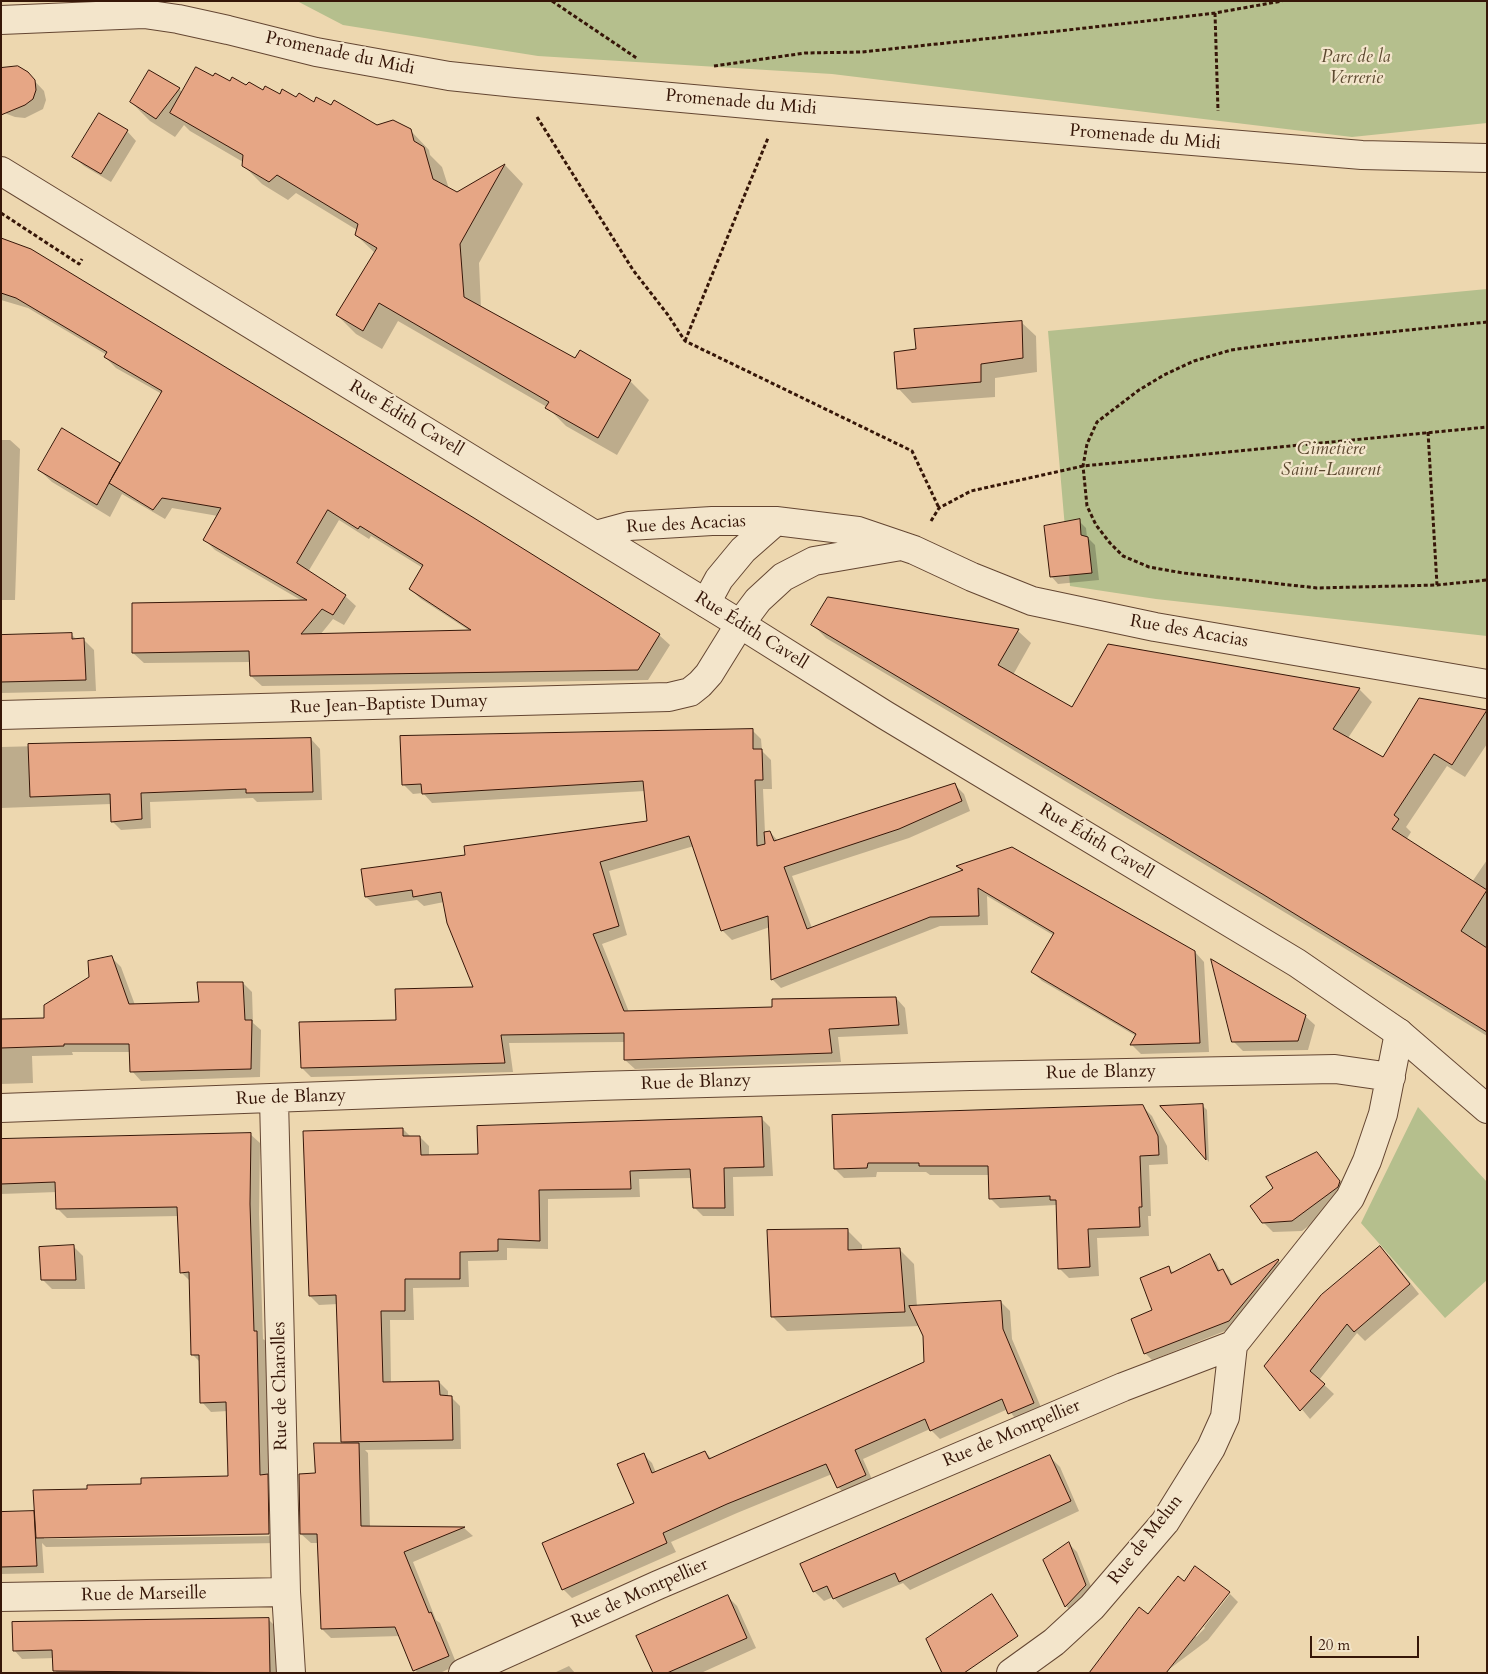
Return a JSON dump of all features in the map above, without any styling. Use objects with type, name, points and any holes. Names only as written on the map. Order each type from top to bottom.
[{"type":"street","name":"Promenade du Midi","points":[[1,20],[144,14],[228,30],[316,52],[449,76],[780,107],[1362,155],[1487,158]]},
{"type":"street","name":"Rue Édith Cavell","points":[[1,171],[596,535],[884,715],[1298,964],[1399,1033],[1487,1109]]},
{"type":"street","name":"Rue des Acacias","points":[[596,535],[629,526],[712,521],[776,522],[858,531],[907,548],[1032,601],[1155,627],[1487,684]]},
{"type":"street","name":"Rue des Acacias","points":[[706,603],[719,579],[743,550],[776,522]]},
{"type":"street","points":[[740,624],[758,600],[783,577],[814,561],[907,548]]},
{"type":"street","name":"Rue Jean-Baptiste Dumay","points":[[1,715],[669,697],[690,692],[700,684],[709,674],[740,624]]},
{"type":"street","points":[[1233,1345],[1350,1198],[1367,1161],[1383,1114],[1399,1033]]},
{"type":"street","name":"Rue de Blanzy","points":[[1,1108],[614,1085],[970,1076],[1335,1069],[1391,1077]]},
{"type":"street","name":"Rue de Charolles","points":[[274,1099],[286,1592],[291,1673]]},
{"type":"street","name":"Rue de Montpellier","points":[[463,1673],[658,1585],[1105,1395],[1233,1345]]},
{"type":"street","name":"Rue de Melun","points":[[1011,1673],[1054,1642],[1092,1607],[1165,1522],[1211,1448],[1225,1417],[1233,1345]]},
{"type":"street","name":"Rue de Marseille","points":[[1,1597],[286,1592]]},
{"type":"path","points":[[552,1],[643,62]]},
{"type":"path","points":[[708,67],[805,53],[862,52],[1216,12],[1282,1]]},
{"type":"path","points":[[1216,12],[1218,96]]},
{"type":"path","points":[[516,83],[633,270],[668,315],[685,341],[912,451],[939,508]]},
{"type":"path","points":[[685,341],[780,107]]},
{"type":"path","points":[[1,213],[79,264],[83,256]]},
{"type":"path","points":[[1487,322],[1282,343],[1231,350],[1194,361],[1164,374],[1139,390],[1097,422],[1087,444],[1083,466],[1087,506],[1096,525],[1123,556],[1149,567],[1183,573],[1317,588],[1437,585],[1487,580]]},
{"type":"path","points":[[907,548],[939,508],[972,491],[1083,466],[1487,427]]},
{"type":"path","points":[[1428,432],[1437,585]]},
{"type":"green space","name":"Parc de la Verrerie","points":[[297,1],[1487,1],[1487,123],[1352,137],[832,74],[538,56],[343,25]]},
{"type":"green space","name":"Cimetière Saint-Laurent","points":[[1487,289],[1487,636],[1156,599],[1070,586],[1048,331]]},
{"type":"green space","points":[[1418,1107],[1487,1182],[1487,1280],[1445,1318],[1361,1223]]},
{"type":"building","points":[[18,66],[28,72],[35,80],[36,90],[33,99],[25,105],[1,115],[1,68]]},
{"type":"building","points":[[196,67],[213,76],[215,73],[230,81],[232,77],[246,85],[249,82],[263,90],[265,86],[280,94],[282,89],[296,97],[299,93],[314,102],[316,97],[331,105],[334,100],[377,125],[393,120],[411,129],[414,141],[424,147],[433,179],[457,192],[505,164],[460,244],[464,297],[575,358],[580,350],[631,380],[598,438],[545,408],[549,402],[379,303],[363,331],[336,315],[377,248],[355,235],[358,224],[277,175],[269,182],[242,166],[243,155],[170,113]]},
{"type":"building","points":[[149,70],[180,88],[156,119],[130,102]]},
{"type":"building","points":[[99,113],[128,130],[101,174],[72,157]]},
{"type":"building","points":[[1,238],[31,249],[474,518],[660,634],[638,670],[250,676],[249,651],[132,653],[132,603],[307,600],[203,540],[221,508],[162,498],[153,510],[109,483],[162,391],[104,357],[107,352],[16,298],[1,293]],"holes":[[[328,510],[358,529],[360,526],[423,565],[409,589],[471,630],[301,634],[322,609],[333,615],[346,595],[297,563]]]},
{"type":"building","points":[[1022,321],[1023,358],[981,364],[981,382],[897,389],[894,352],[916,349],[914,329]]},
{"type":"building","points":[[62,428],[120,463],[97,505],[38,470]]},
{"type":"building","points":[[1080,519],[1081,535],[1088,537],[1092,573],[1050,577],[1044,526]]},
{"type":"building","points":[[828,597],[1019,629],[998,665],[1072,707],[1108,644],[1360,688],[1333,729],[1383,757],[1419,698],[1487,710],[1452,765],[1434,754],[1394,815],[1399,819],[1392,829],[1487,890],[1461,931],[1487,948],[1487,1032],[1264,895],[811,625]]},
{"type":"building","points":[[72,633],[72,639],[84,638],[86,680],[1,682],[1,635]]},
{"type":"building","points":[[753,729],[753,749],[762,749],[763,780],[755,780],[757,846],[765,844],[764,832],[770,831],[774,841],[955,783],[962,801],[899,829],[784,867],[807,929],[963,870],[956,866],[1012,847],[1195,951],[1200,1043],[1130,1045],[1136,1034],[1031,972],[1054,933],[978,888],[979,916],[930,917],[771,980],[768,916],[721,931],[689,836],[600,862],[619,926],[593,934],[624,1011],[772,1007],[772,999],[896,997],[899,1025],[829,1029],[832,1053],[624,1060],[624,1033],[501,1035],[505,1063],[301,1068],[299,1022],[396,1020],[395,989],[473,987],[447,923],[441,892],[413,897],[412,890],[365,897],[361,869],[465,855],[464,846],[647,821],[643,781],[422,794],[421,784],[402,785],[400,736]]},
{"type":"building","points":[[311,738],[313,792],[246,793],[246,789],[141,793],[142,819],[111,822],[110,794],[30,797],[28,744]]},
{"type":"building","points":[[112,956],[129,1004],[199,1002],[197,982],[243,982],[245,1020],[252,1020],[251,1069],[130,1072],[129,1044],[64,1044],[64,1046],[1,1048],[1,1019],[44,1018],[44,1005],[89,977],[88,961]]},
{"type":"building","points":[[1211,959],[1306,1015],[1298,1041],[1232,1042]]},
{"type":"building","points":[[1203,1104],[1206,1160],[1160,1106]]},
{"type":"building","points":[[1143,1105],[1158,1136],[1159,1155],[1140,1156],[1142,1207],[1139,1207],[1140,1227],[1088,1229],[1090,1267],[1058,1269],[1056,1200],[1050,1200],[1050,1196],[989,1199],[988,1166],[919,1166],[919,1163],[868,1163],[867,1168],[834,1169],[832,1115]]},
{"type":"building","points":[[762,1117],[764,1167],[724,1168],[725,1208],[693,1208],[690,1169],[630,1171],[631,1189],[539,1190],[540,1241],[498,1239],[498,1251],[460,1252],[460,1279],[405,1279],[405,1311],[381,1311],[383,1382],[439,1381],[440,1395],[452,1396],[453,1440],[341,1442],[336,1295],[309,1296],[303,1131],[403,1128],[403,1136],[420,1136],[421,1155],[478,1154],[477,1126]]},
{"type":"building","points":[[251,1133],[250,1204],[254,1331],[257,1331],[260,1475],[268,1474],[269,1534],[36,1538],[33,1490],[87,1489],[87,1485],[141,1484],[141,1478],[228,1476],[226,1402],[200,1403],[199,1355],[191,1355],[189,1272],[180,1273],[177,1207],[56,1209],[55,1182],[1,1184],[1,1139]]},
{"type":"building","points":[[1317,1152],[1340,1181],[1338,1187],[1292,1221],[1262,1223],[1250,1206],[1273,1188],[1266,1177]]},
{"type":"building","points":[[848,1229],[848,1250],[900,1248],[905,1312],[771,1317],[767,1230]]},
{"type":"building","points":[[74,1245],[76,1280],[41,1280],[39,1247]]},
{"type":"building","points":[[1380,1246],[1410,1284],[1354,1332],[1347,1324],[1310,1371],[1325,1384],[1300,1411],[1264,1366],[1321,1295]]},
{"type":"building","points":[[1210,1254],[1218,1271],[1223,1269],[1231,1285],[1279,1260],[1229,1321],[1144,1354],[1131,1319],[1152,1310],[1140,1278],[1169,1266],[1171,1273]]},
{"type":"building","points":[[1001,1301],[1003,1329],[1034,1403],[1008,1414],[1002,1399],[930,1431],[925,1419],[855,1450],[866,1475],[837,1488],[826,1464],[727,1504],[663,1533],[667,1543],[562,1590],[542,1543],[634,1503],[617,1464],[644,1453],[652,1473],[705,1451],[709,1459],[924,1362],[923,1336],[909,1306]]},
{"type":"building","points":[[314,1443],[359,1443],[361,1526],[465,1527],[404,1552],[449,1656],[413,1671],[395,1627],[321,1629],[317,1534],[300,1534],[299,1474],[315,1473]]},
{"type":"building","points":[[1050,1455],[1071,1501],[899,1582],[895,1573],[833,1599],[827,1586],[813,1592],[800,1564]]},
{"type":"building","points":[[34,1511],[37,1566],[1,1567],[1,1512]]},
{"type":"building","points":[[1069,1542],[1086,1585],[1065,1607],[1043,1560]]},
{"type":"building","points":[[1195,1566],[1230,1592],[1166,1673],[1089,1673],[1139,1607],[1148,1614],[1178,1576],[1184,1581]]},
{"type":"building","points":[[992,1594],[1018,1636],[964,1673],[942,1673],[926,1639]]},
{"type":"building","points":[[728,1595],[747,1638],[667,1673],[653,1673],[636,1636]]},
{"type":"building","points":[[269,1618],[270,1673],[53,1671],[52,1650],[13,1651],[12,1622]]}]
